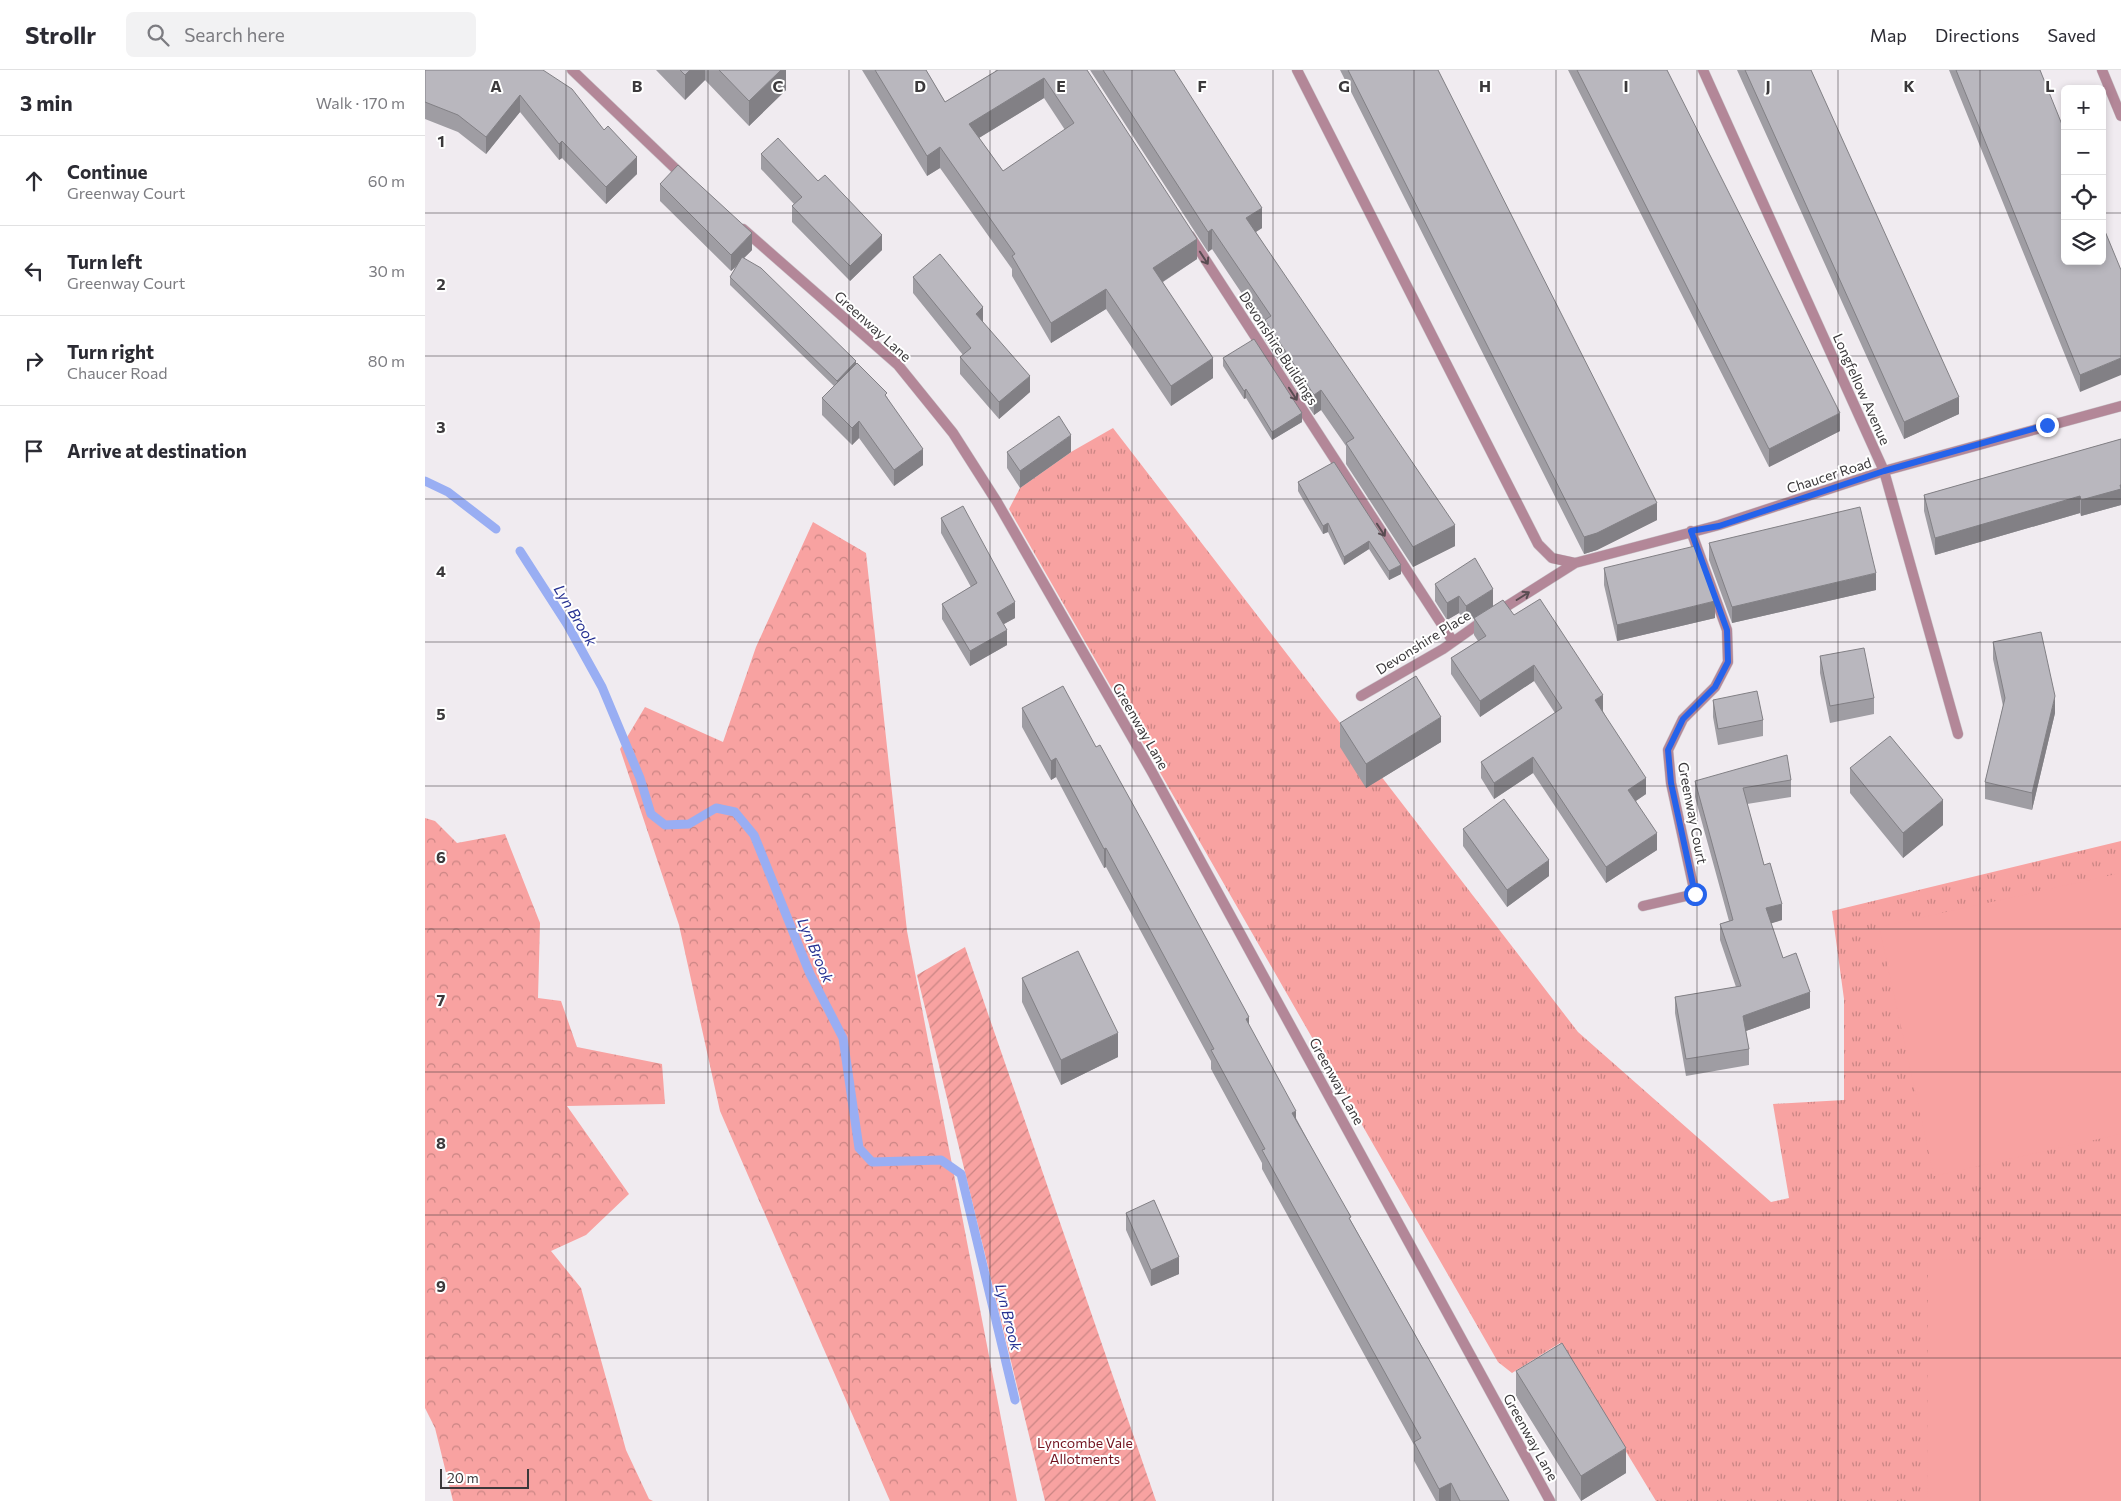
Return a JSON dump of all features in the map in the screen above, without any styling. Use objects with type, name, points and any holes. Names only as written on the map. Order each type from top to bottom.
[{"type":"street","points":[[572,70],[691,184]]},
{"type":"street","points":[[1297,70],[1538,544],[1552,558],[1575,563]]},
{"type":"street","name":"Longfellow Avenue","points":[[1703,70],[1884,471],[1958,734]]},
{"type":"street","points":[[2102,70],[2121,116]]},
{"type":"street","name":"Greenway Lane","points":[[736,222],[898,365],[953,433],[997,502],[1152,772],[1550,1501]]},
{"type":"street","name":"Devonshire Buildings","points":[[1186,229],[1452,640]]},
{"type":"street","name":"Chaucer Road","points":[[1575,563],[1691,531],[1719,526],[1884,471],[2121,406]]},
{"type":"street","name":"Greenway Court","points":[[1643,906],[1695,894],[1671,783],[1668,750],[1683,719],[1715,687],[1728,662],[1727,630],[1691,531]]},
{"type":"street","name":"Devonshire Place","points":[[1361,696],[1443,649],[1452,640],[1575,563]]},
{"type":"green space","points":[[1113,428],[1578,1032],[1771,1202],[1789,1198],[1773,1104],[1844,1100],[1844,999],[1832,911],[2121,841],[2121,1501],[1656,1501],[1560,1343],[1512,1373],[1498,1362],[1009,509],[1020,488],[1071,452]]},
{"type":"green space","points":[[813,522],[866,553],[907,931],[1017,1501],[890,1501],[720,1111],[679,925],[620,749],[645,707],[723,742],[756,647]]},
{"type":"green space","points":[[425,818],[435,821],[457,843],[505,834],[540,923],[538,998],[561,1001],[577,1047],[662,1064],[665,1104],[567,1106],[629,1194],[586,1235],[551,1251],[581,1288],[626,1450],[649,1499],[653,1501],[453,1501],[435,1428],[425,1408]]},
{"type":"green space","points":[[2121,873],[2121,1134],[1934,1176],[1879,927]]},
{"type":"green space","name":"Lyncombe Vale Allotments","points":[[965,947],[1156,1501],[1045,1501],[917,975]]},
{"type":"green space","points":[[1928,1259],[2121,1260],[2121,1501],[1927,1501]]},
{"type":"building","points":[[425,70],[543,70],[572,89],[604,130],[608,126],[637,157],[606,187],[562,141],[559,144],[520,95],[486,137],[458,115],[425,102]]},
{"type":"building","points":[[680,70],[690,70],[685,75]]},
{"type":"building","points":[[719,70],[781,70],[749,101]]},
{"type":"building","points":[[875,70],[926,70],[945,102],[998,70],[1087,70],[1197,239],[1153,268],[1213,358],[1171,386],[1106,289],[1051,323],[1012,256],[1015,254],[940,147],[927,156]],"holes":[[[1044,78],[1074,123],[1003,171],[969,124]]]},
{"type":"building","points":[[1103,70],[1174,70],[1262,208],[1246,218],[1455,525],[1413,547],[1346,443],[1354,438],[1321,390],[1314,395],[1265,320],[1271,316],[1212,229],[1208,232]]},
{"type":"building","points":[[1348,70],[1438,70],[1657,503],[1597,533],[1584,537]]},
{"type":"building","points":[[1577,70],[1667,70],[1840,413],[1769,449]]},
{"type":"building","points":[[1745,70],[1811,70],[1959,397],[1904,422]]},
{"type":"building","points":[[1956,70],[2040,70],[2061,122],[2061,265],[2106,265],[2106,234],[2121,270],[2121,358],[2080,375]]},
{"type":"building","points":[[778,138],[818,181],[825,175],[882,235],[850,266],[792,206],[802,197],[761,154]]},
{"type":"building","points":[[678,165],[752,233],[731,255],[660,184]]},
{"type":"building","points":[[940,254],[983,307],[976,314],[1030,376],[999,402],[960,357],[971,348],[913,277]]},
{"type":"building","points":[[742,257],[761,268],[856,361],[837,381],[730,277]]},
{"type":"building","points":[[1254,339],[1302,413],[1272,432],[1246,389],[1244,391],[1223,358]]},
{"type":"building","points":[[857,363],[887,393],[885,395],[923,449],[894,470],[859,421],[852,428],[822,398]]},
{"type":"building","points":[[1059,416],[1071,435],[1020,471],[1007,452]]},
{"type":"building","points":[[2121,439],[2121,489],[2081,500],[2080,496],[1935,538],[1924,495]]},
{"type":"building","points":[[1334,462],[1401,565],[1389,571],[1369,541],[1344,557],[1328,523],[1323,526],[1298,482]]},
{"type":"building","points":[[963,506],[1015,602],[997,613],[1007,630],[970,651],[942,604],[977,583],[941,518]]},
{"type":"building","points":[[1860,507],[1876,573],[1732,607],[1709,543]]},
{"type":"building","points":[[1695,546],[1715,601],[1617,625],[1604,568]]},
{"type":"building","points":[[1475,558],[1493,589],[1466,606],[1459,596],[1447,603],[1435,584]]},
{"type":"building","points":[[1540,599],[1603,695],[1595,700],[1646,778],[1628,790],[1657,833],[1606,867],[1533,757],[1494,783],[1481,762],[1562,708],[1534,665],[1480,701],[1451,658],[1486,636],[1474,618],[1503,600],[1514,615]]},
{"type":"building","points":[[2041,632],[2055,696],[2032,793],[1985,782],[2005,698],[1993,642]]},
{"type":"building","points":[[1864,648],[1874,698],[1830,706],[1820,656]]},
{"type":"building","points":[[1416,676],[1441,717],[1366,764],[1340,723]]},
{"type":"building","points":[[1063,686],[1096,747],[1100,745],[1151,837],[1249,1017],[1246,1019],[1296,1111],[1292,1113],[1351,1217],[1349,1218],[1509,1501],[1460,1501],[1451,1483],[1439,1489],[1414,1442],[1421,1438],[1262,1150],[1265,1149],[1211,1050],[1214,1049],[1056,758],[1051,761],[1022,708]]},
{"type":"building","points":[[1757,691],[1763,720],[1718,729],[1713,700]]},
{"type":"building","points":[[1890,736],[1943,800],[1903,833],[1850,768]]},
{"type":"building","points":[[1787,755],[1791,780],[1743,788],[1764,865],[1770,863],[1782,904],[1766,908],[1783,958],[1796,953],[1810,992],[1743,1016],[1749,1049],[1686,1059],[1675,997],[1741,986],[1720,924],[1733,920],[1695,781]]},
{"type":"building","points":[[1504,799],[1549,860],[1507,890],[1463,829]]},
{"type":"building","points":[[1078,951],[1118,1033],[1061,1060],[1022,978]]},
{"type":"building","points":[[1154,1200],[1179,1257],[1151,1270],[1126,1213]]},
{"type":"building","points":[[1562,1343],[1626,1448],[1581,1476],[1516,1371]]},
{"type":"waterway","name":"Lyn Brook","points":[[425,481],[448,492],[496,529]]},
{"type":"waterway","name":"Lyn Brook","points":[[520,551],[567,624],[602,687],[640,778],[651,814],[665,825],[689,824],[716,808],[735,812],[754,835],[810,974],[843,1038],[859,1148],[872,1162],[941,1160],[961,1174],[1015,1400]]},
{"type":"route","points":[[1695,894],[1671,783],[1668,750],[1683,719],[1715,687],[1728,662],[1727,630],[1691,531],[1719,526],[1884,471],[2047,425]]}]
